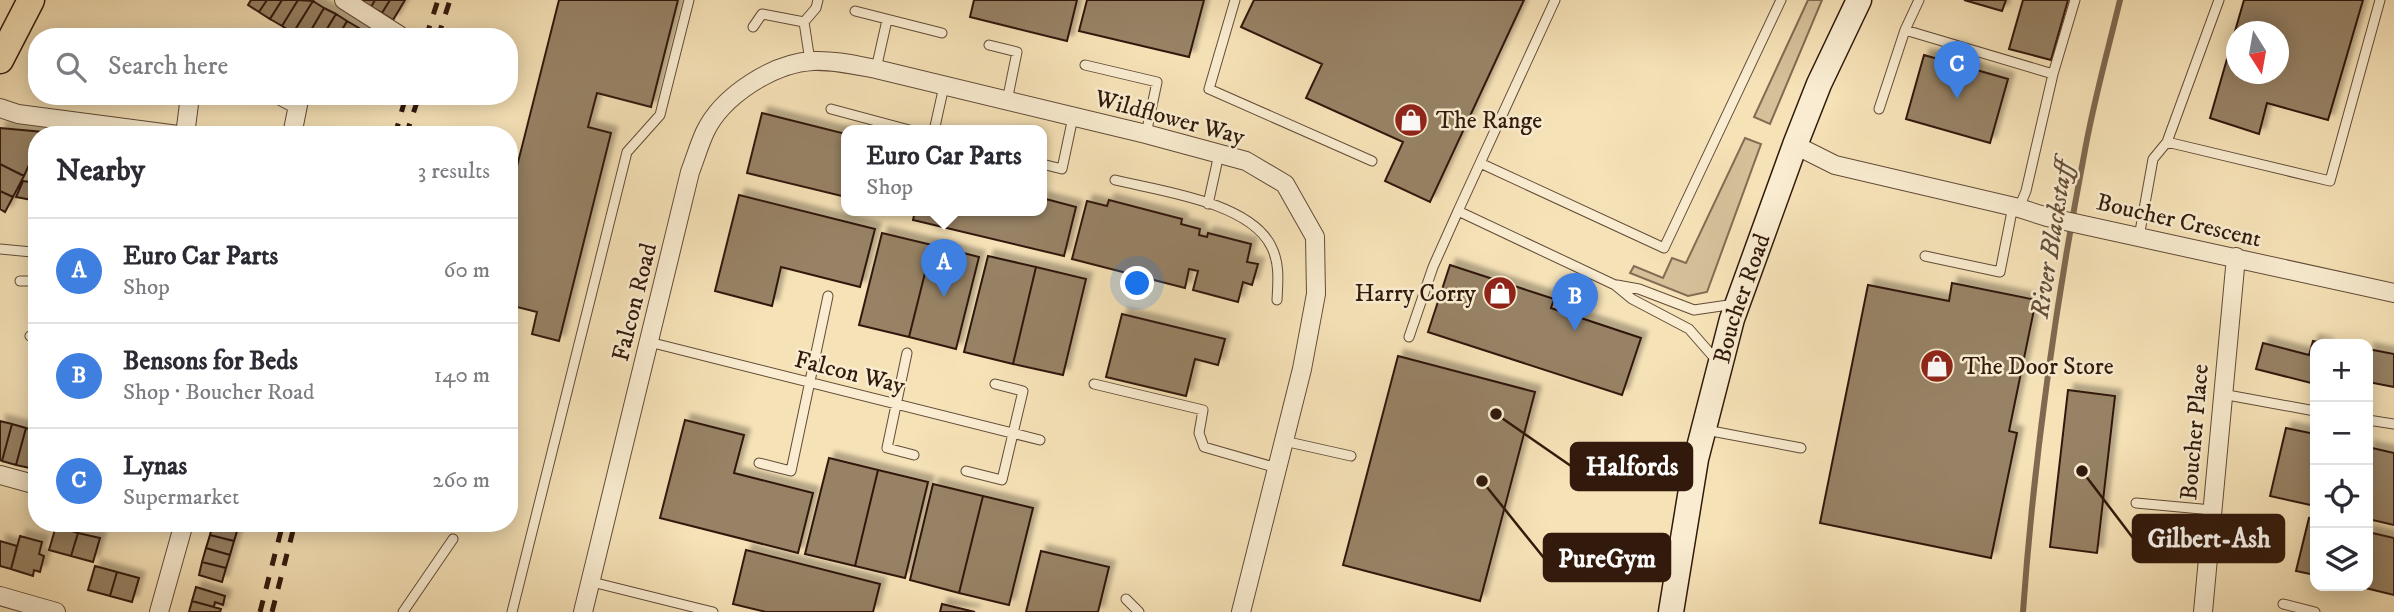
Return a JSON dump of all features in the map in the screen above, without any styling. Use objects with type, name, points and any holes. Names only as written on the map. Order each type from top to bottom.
[{"type":"main road","points":[[0,60],[31,0]]},
{"type":"street","points":[[344,0],[388,28]]},
{"type":"street","name":"Boucher Road","points":[[1671,612],[1696,459],[1737,303],[1819,84],[1859,0]]},
{"type":"street","name":"Wildflower Way","points":[[810,61],[837,61],[876,69],[1146,134],[1246,162],[1285,184],[1315,237],[1315,294],[1302,369],[1241,612]]},
{"type":"street","name":"Falcon Road","points":[[583,612],[690,172],[705,130],[730,97],[787,66],[810,61]]},
{"type":"street","points":[[186,126],[189,105]]},
{"type":"street","points":[[294,126],[298,105]]},
{"type":"street","points":[[0,108],[75,126]]},
{"type":"street","name":"Boucher Crescent","points":[[1795,145],[1835,165],[2016,207],[2048,217],[2394,293]]},
{"type":"street","name":"Boucher Place","points":[[2203,612],[2236,257]]},
{"type":"street","points":[[0,475],[28,483]]},
{"type":"street","points":[[159,612],[179,532]]},
{"type":"street","points":[[0,596],[56,612]]},
{"type":"lane","points":[[512,612],[627,152],[660,115],[689,0]]},
{"type":"lane","points":[[810,61],[804,22],[816,8],[818,0]]},
{"type":"lane","points":[[1235,0],[1209,89],[1373,161]]},
{"type":"lane","points":[[1409,337],[1433,267],[1555,0]]},
{"type":"lane","points":[[1480,163],[1664,248],[1782,0]]},
{"type":"lane","points":[[1879,109],[1905,30],[1919,0]]},
{"type":"lane","points":[[1925,256],[2000,272],[2016,207],[2026,191],[2053,74],[2075,0]]},
{"type":"lane","points":[[2139,237],[2153,159],[2167,142],[2219,0]]},
{"type":"lane","points":[[2167,142],[2330,181],[2380,0]]},
{"type":"lane","points":[[855,12],[942,33]]},
{"type":"lane","points":[[753,27],[762,15],[804,22]]},
{"type":"lane","points":[[876,69],[887,20]]},
{"type":"lane","points":[[1905,30],[2053,74]]},
{"type":"lane","points":[[989,45],[1017,52],[1007,101]]},
{"type":"lane","points":[[1085,65],[1157,82],[1146,134]]},
{"type":"lane","points":[[935,125],[944,86]]},
{"type":"lane","points":[[831,109],[891,125]]},
{"type":"lane","points":[[1047,165],[1062,169],[1073,117]]},
{"type":"lane","points":[[1208,204],[1219,154]]},
{"type":"lane","points":[[1115,180],[1208,204],[1250,222],[1271,246],[1278,271],[1277,300]]},
{"type":"lane","points":[[1458,211],[1615,285],[1632,299],[1689,329],[1720,365]]},
{"type":"lane","points":[[0,248],[28,252]]},
{"type":"lane","points":[[20,281],[28,281]]},
{"type":"lane","points":[[1615,285],[1639,289],[1694,310],[1737,303]]},
{"type":"lane","points":[[759,463],[791,471],[828,296]]},
{"type":"lane","name":"Falcon Way","points":[[649,342],[1041,440]]},
{"type":"lane","points":[[907,353],[887,448],[914,455]]},
{"type":"lane","points":[[966,471],[1002,480],[1023,391],[995,384]]},
{"type":"lane","points":[[1094,384],[1203,410],[1199,433],[1204,447],[1277,468]]},
{"type":"lane","points":[[2222,394],[2310,410]]},
{"type":"lane","points":[[2373,420],[2394,424]]},
{"type":"lane","points":[[1704,430],[1801,448]]},
{"type":"lane","points":[[1284,441],[1351,456]]},
{"type":"lane","points":[[2136,503],[2211,510]]},
{"type":"lane","points":[[403,612],[453,539]]},
{"type":"lane","points":[[1579,541],[1679,559]]},
{"type":"lane","points":[[592,582],[713,612]]},
{"type":"lane","points":[[1126,599],[1139,612]]},
{"type":"lane","points":[[2283,604],[2315,612]]},
{"type":"shaded area","points":[[1808,0],[1822,0],[1770,124],[1754,117]]},
{"type":"shaded area","points":[[1745,138],[1761,144],[1707,292],[1688,296],[1630,273],[1634,266],[1663,278],[1672,258],[1686,263]]},
{"type":"building","points":[[251,0],[267,0],[259,12],[248,5]]},
{"type":"building","points":[[267,0],[282,0],[270,19],[259,12]]},
{"type":"building","points":[[282,0],[298,0],[282,26],[270,19]]},
{"type":"building","points":[[298,0],[313,1],[296,28],[282,26]]},
{"type":"building","points":[[360,0],[375,0],[371,7]]},
{"type":"building","points":[[375,0],[390,0],[382,13],[371,7]]},
{"type":"building","points":[[390,0],[405,0],[393,20],[382,13]]},
{"type":"building","points":[[559,0],[678,0],[651,107],[597,93],[588,127],[611,133],[559,341],[532,334],[537,312],[518,307],[518,162]]},
{"type":"building","points":[[974,0],[1077,0],[1067,41],[970,17]]},
{"type":"building","points":[[1087,0],[1204,0],[1189,57],[1079,31]]},
{"type":"building","name":"The Range","points":[[1254,0],[1524,0],[1430,202],[1385,181],[1403,142],[1306,98],[1322,64],[1241,27]]},
{"type":"building","points":[[1964,0],[2006,0],[2002,11]]},
{"type":"building","points":[[2023,0],[2068,0],[2051,60],[2009,49]]},
{"type":"building","points":[[2244,0],[2363,0],[2328,120],[2267,103],[2259,134],[2210,118],[2226,62],[2226,84],[2289,84],[2289,21],[2238,21]]},
{"type":"building","points":[[313,1],[324,8],[312,28],[296,28]]},
{"type":"building","points":[[324,8],[336,14],[327,28],[312,28]]},
{"type":"building","points":[[336,14],[347,21],[343,28],[327,28]]},
{"type":"building","points":[[347,21],[359,28],[343,28]]},
{"type":"building","points":[[1924,55],[2008,79],[1990,143],[1906,119]]},
{"type":"building","points":[[762,113],[841,133],[841,196],[747,173]]},
{"type":"building","points":[[0,128],[28,131],[28,167],[24,176],[0,164]]},
{"type":"building","points":[[0,164],[24,176],[13,197],[0,191]]},
{"type":"building","points":[[23,181],[28,182],[28,199],[16,197]]},
{"type":"building","points":[[0,191],[13,197],[5,212],[0,209]]},
{"type":"building","points":[[739,195],[875,229],[860,287],[781,267],[772,306],[715,291]]},
{"type":"building","points":[[1047,199],[1076,207],[1064,256],[913,220],[914,216],[1047,216]]},
{"type":"building","points":[[1109,200],[1182,219],[1181,224],[1200,229],[1199,235],[1207,237],[1208,233],[1251,244],[1247,262],[1258,264],[1252,285],[1243,282],[1238,302],[1193,290],[1198,271],[1189,269],[1185,288],[1072,259],[1087,201],[1107,206]]},
{"type":"building","points":[[882,233],[932,245],[909,337],[859,325]]},
{"type":"building","points":[[932,245],[979,257],[956,349],[909,337]]},
{"type":"building","points":[[988,256],[1036,267],[1013,364],[964,352]]},
{"type":"building","points":[[1450,265],[1554,299],[1551,308],[1641,338],[1622,395],[1428,332]]},
{"type":"building","points":[[1036,267],[1086,279],[1063,375],[1013,364]]},
{"type":"building","name":"The Door Store","points":[[1952,283],[2036,300],[2009,431],[2017,433],[1991,558],[1820,523],[1868,285],[1949,301]]},
{"type":"building","points":[[1122,314],[1225,339],[1218,365],[1195,359],[1186,396],[1106,377]]},
{"type":"building","points":[[2263,343],[2309,355],[2310,352],[2310,383],[2256,369]]},
{"type":"building","points":[[2373,350],[2394,354],[2394,387],[2373,383]]},
{"type":"building","points":[[1398,356],[1535,392],[1480,601],[1343,565]]},
{"type":"building","points":[[2068,390],[2115,396],[2097,553],[2050,547]]},
{"type":"building","points":[[685,420],[744,435],[734,473],[813,493],[798,553],[660,518]]},
{"type":"building","points":[[0,421],[12,424],[2,461],[0,460]]},
{"type":"building","points":[[12,424],[26,428],[16,465],[2,461]]},
{"type":"building","points":[[26,428],[28,429],[28,468],[16,465]]},
{"type":"building","points":[[2286,428],[2310,433],[2310,505],[2270,496]]},
{"type":"building","points":[[2373,448],[2394,453],[2394,525],[2373,520]]},
{"type":"building","points":[[829,458],[878,470],[855,566],[805,554]]},
{"type":"building","points":[[878,470],[928,482],[905,578],[855,566]]},
{"type":"building","points":[[933,484],[983,496],[959,593],[910,580]]},
{"type":"building","points":[[983,496],[1033,508],[1009,605],[959,593]]},
{"type":"building","points":[[2309,518],[2310,518],[2310,574],[2296,571]]},
{"type":"building","points":[[54,532],[78,533],[71,556],[49,550]]},
{"type":"building","points":[[211,532],[237,532],[234,541],[210,535]]},
{"type":"building","points":[[78,533],[100,538],[93,562],[71,556]]},
{"type":"building","points":[[2373,533],[2394,538],[2394,595],[2373,590]]},
{"type":"building","points":[[210,535],[234,541],[230,555],[206,548]]},
{"type":"building","points":[[20,536],[42,542],[39,554],[44,556],[40,572],[34,570],[33,576],[11,569]]},
{"type":"building","points":[[0,541],[17,546],[11,569],[0,566]]},
{"type":"building","points":[[206,548],[230,555],[226,568],[202,562]]},
{"type":"building","points":[[746,550],[880,584],[873,612],[766,612],[733,604]]},
{"type":"building","points":[[1041,551],[1109,567],[1098,612],[1026,612]]},
{"type":"building","points":[[202,562],[226,568],[222,582],[199,575]]},
{"type":"building","points":[[95,566],[117,572],[110,596],[88,590]]},
{"type":"building","points":[[117,572],[139,578],[132,602],[110,596]]},
{"type":"building","points":[[196,587],[225,596],[223,605],[215,602],[214,607],[192,601]]},
{"type":"building","points":[[192,601],[221,609],[220,612],[189,612]]},
{"type":"building","points":[[942,604],[975,612],[940,612]]},
{"type":"waterway","name":"River Blackstaff","points":[[2023,612],[2047,380],[2065,265],[2089,131],[2120,0]]},
{"type":"railway","points":[[429,28],[438,0]]},
{"type":"railway","points":[[441,28],[450,0]]},
{"type":"railway","points":[[398,126],[403,105]]},
{"type":"railway","points":[[409,126],[416,105]]},
{"type":"railway","points":[[260,612],[281,532]]},
{"type":"railway","points":[[272,612],[293,532]]},
{"type":"place","name":"Lynas","points":[[1957,99]]},
{"type":"place","name":"The Range","points":[[1411,120]]},
{"type":"place","name":"Harry Corry","points":[[1500,293]]},
{"type":"place","name":"Euro Car Parts","points":[[944,297]]},
{"type":"place","name":"Bensons for Beds","points":[[1575,331]]},
{"type":"place","name":"The Door Store","points":[[1937,366]]},
{"type":"place","name":"Halfords","points":[[1496,414]]},
{"type":"place","name":"Gilbert-Ash","points":[[2082,471]]},
{"type":"place","name":"PureGym","points":[[1482,481]]}]
